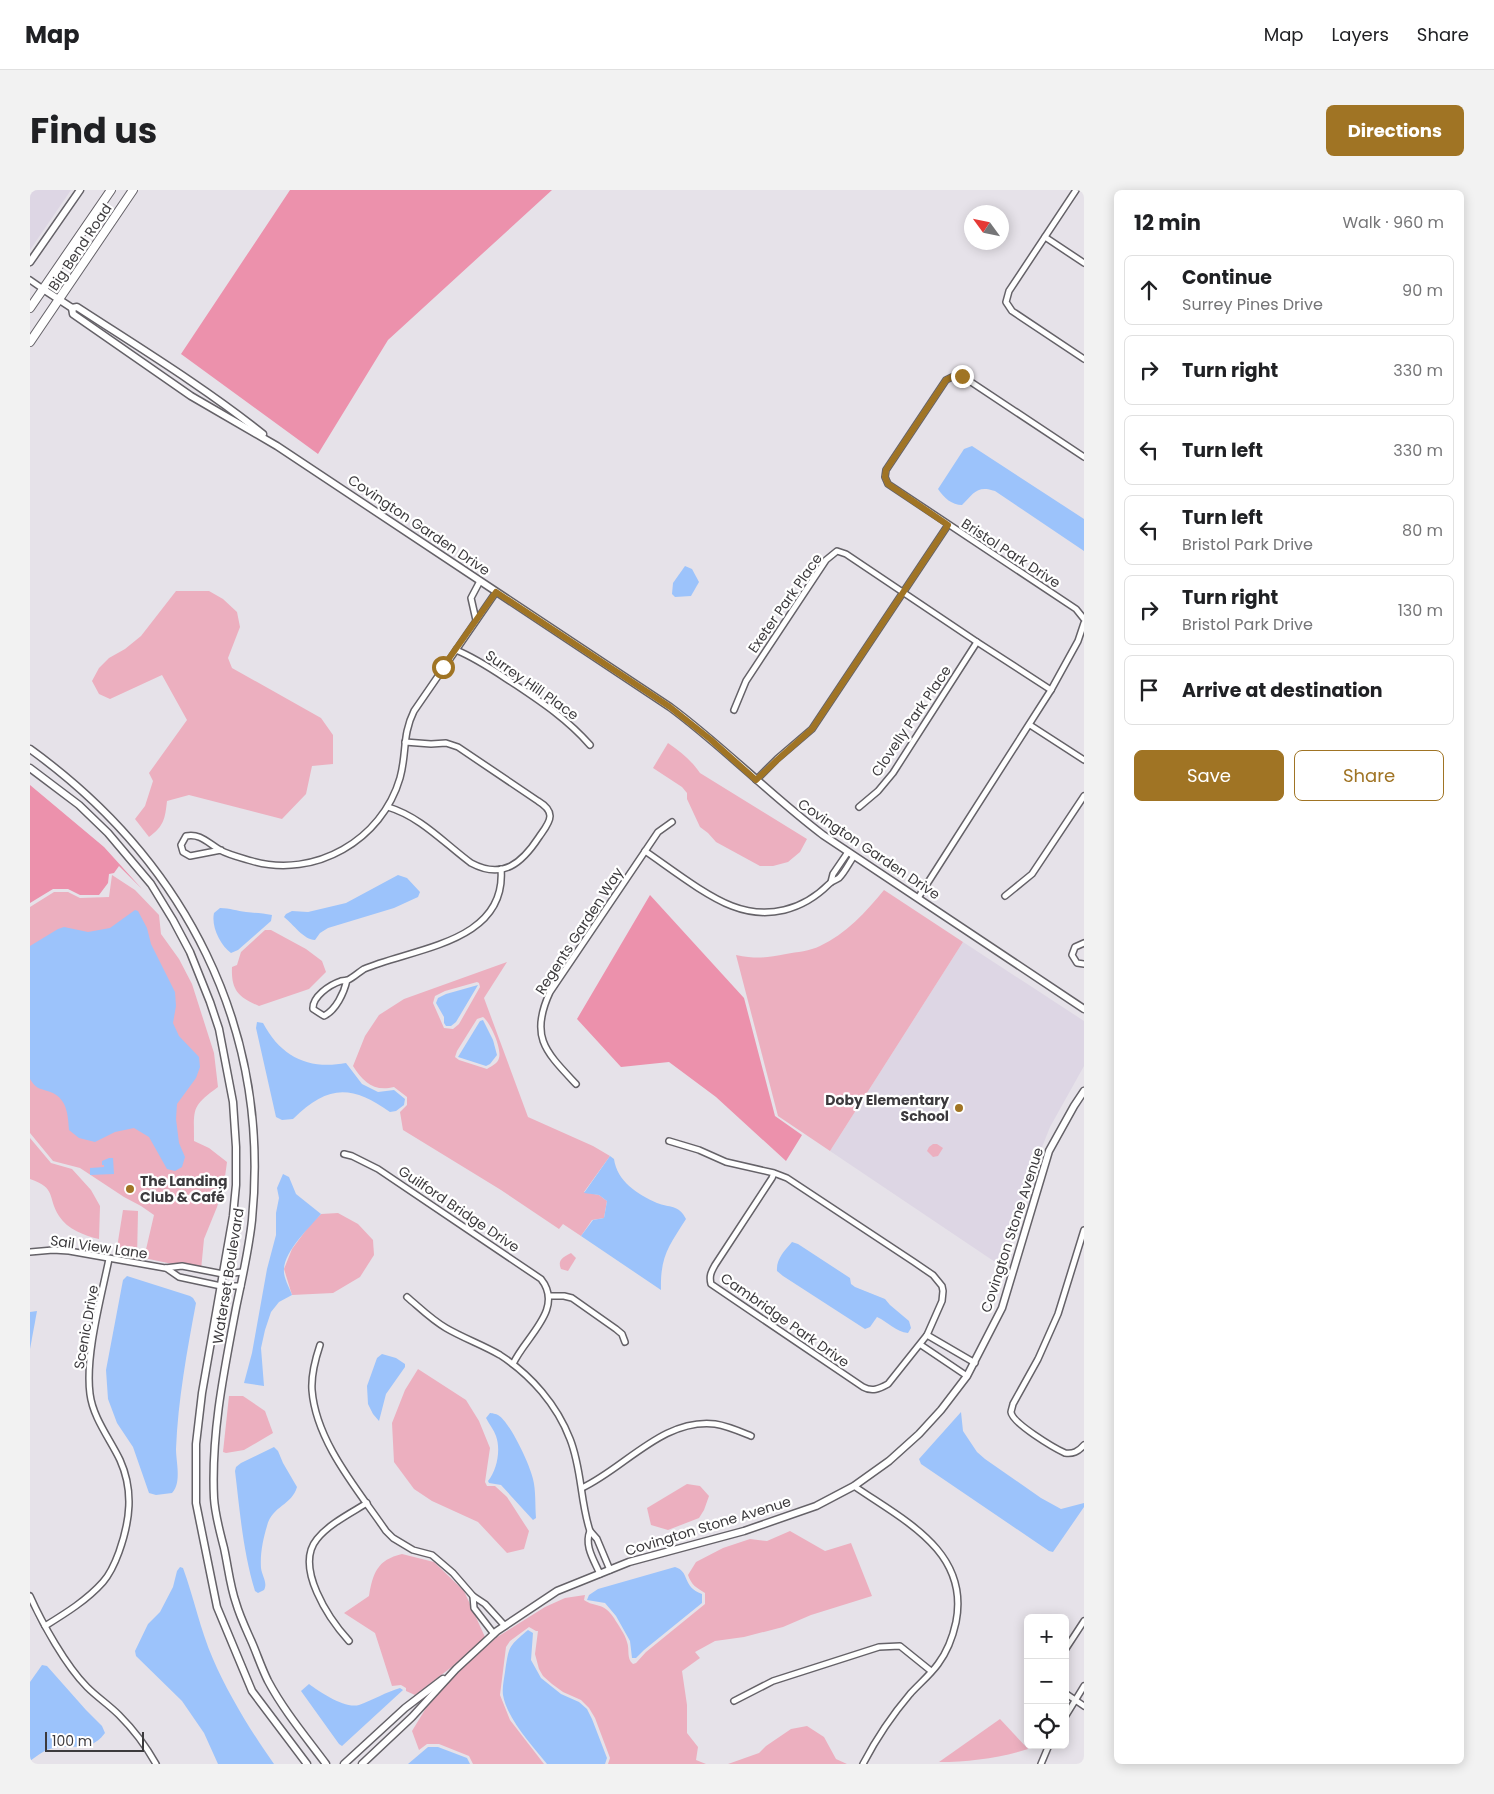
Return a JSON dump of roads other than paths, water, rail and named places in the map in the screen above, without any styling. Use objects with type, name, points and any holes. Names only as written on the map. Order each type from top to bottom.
[{"type":"main road","name":"Big Bend Road","points":[[30,308],[111,190]]},
{"type":"main road","name":"Big Bend Road","points":[[30,342],[133,190]]},
{"type":"street","points":[[30,262],[80,190]]},
{"type":"street","points":[[1076,190],[1009,291],[1006,302],[1012,311],[1084,359]]},
{"type":"street","points":[[1045,237],[1084,263]]},
{"type":"street","points":[[30,280],[43,289]]},
{"type":"street","name":"Covington Garden Drive","points":[[43,289],[72,308],[77,307],[208,392],[277,446]]},
{"type":"street","name":"Covington Garden Drive","points":[[72,308],[73,314],[191,396],[277,446],[670,707],[710,739],[789,810],[851,854],[1084,1009]]},
{"type":"street","name":"Bristol Park Drive","points":[[918,898],[1051,690],[1078,641],[1084,621],[1076,609],[888,484],[885,477],[886,470],[946,380],[954,376],[962,376],[1084,457]]},
{"type":"street","points":[[756,780],[812,729],[948,525]]},
{"type":"street","name":"Exeter Park Place","points":[[734,710],[746,680],[826,560],[837,552],[846,554],[1051,690]]},
{"type":"street","points":[[476,620],[471,598],[480,580]]},
{"type":"street","points":[[221,850],[190,856],[183,852],[181,845],[186,836],[196,835],[221,850],[254,862],[299,865],[348,848],[368,830],[388,807],[400,776],[407,727],[414,711],[496,592]]},
{"type":"street","name":"Clovelly Park Place","points":[[859,807],[878,791],[893,773],[977,642]]},
{"type":"street","name":"Surrey Hill Place","points":[[456,650],[484,664],[558,714],[577,730],[590,745]]},
{"type":"street","points":[[1030,725],[1084,760]]},
{"type":"street","points":[[388,807],[399,810],[424,826],[471,863],[487,868],[501,869],[516,863],[529,852],[548,823],[550,816],[544,806],[452,744],[404,742]]},
{"type":"street","name":"Waterset Boulevard","points":[[30,748],[88,796],[133,842],[173,895],[207,953],[228,1003],[242,1053],[252,1111],[255,1166],[252,1221],[220,1396],[214,1444],[214,1501],[235,1602],[268,1682],[295,1723],[326,1764]]},
{"type":"street","name":"Waterset Boulevard","points":[[30,768],[79,805],[108,833],[138,867],[173,920],[201,976],[219,1029],[226,1057],[233,1102],[236,1147],[234,1216],[202,1393],[196,1444],[196,1503],[218,1607],[252,1690],[307,1764]]},
{"type":"street","points":[[1005,896],[1032,874],[1084,796]]},
{"type":"street","name":"Regents Garden Way","points":[[576,1084],[552,1058],[540,1035],[542,1009],[550,992],[658,832],[672,822]]},
{"type":"street","points":[[645,851],[716,899],[733,907],[754,912],[774,913],[796,907],[818,896],[831,882],[833,874],[851,854]]},
{"type":"street","points":[[348,980],[345,989],[330,1013],[324,1016],[315,1012],[313,1005],[317,996],[340,981],[348,980],[364,970],[454,940],[472,929],[486,916],[497,898],[502,881],[501,869]]},
{"type":"street","points":[[1084,943],[1077,945],[1072,952],[1075,960],[1084,964]]},
{"type":"street","name":"Covington Stone Avenue","points":[[362,1764],[412,1717],[456,1669],[494,1634],[558,1591],[630,1562],[744,1531],[816,1506],[854,1486],[889,1461],[919,1434],[941,1410],[967,1376],[1002,1308],[1050,1151],[1084,1091]]},
{"type":"street","name":"Cambridge Park Drive","points":[[669,1141],[699,1150],[726,1162],[774,1173],[787,1178],[914,1262],[939,1281],[944,1291],[942,1301],[927,1335],[921,1345],[888,1384],[880,1389],[868,1390],[711,1284],[710,1272],[774,1173]]},
{"type":"street","name":"Guilford Bridge Drive","points":[[344,1154],[378,1169],[529,1270],[546,1285],[550,1296]]},
{"type":"street","points":[[1084,1230],[1058,1314],[1038,1359],[1011,1411],[1013,1417],[1022,1426],[1065,1453],[1072,1454],[1080,1450],[1084,1445]]},
{"type":"street","name":"Sail View Lane","points":[[30,1252],[68,1251],[165,1268],[182,1266],[223,1274],[243,1272]]},
{"type":"street","name":"Scenic Drive","points":[[45,1626],[87,1598],[104,1581],[115,1564],[126,1535],[130,1510],[128,1480],[120,1460],[97,1418],[90,1397],[88,1377],[109,1259]]},
{"type":"street","name":"Sail View Lane","points":[[165,1268],[179,1277],[221,1286],[241,1286]]},
{"type":"street","points":[[513,1364],[546,1314],[550,1296],[572,1298],[616,1329],[622,1334],[625,1342]]},
{"type":"street","points":[[407,1297],[444,1328],[499,1355],[513,1364],[540,1390],[562,1422],[574,1450],[582,1488],[584,1514],[590,1531],[597,1540],[610,1570]]},
{"type":"street","points":[[927,1335],[975,1363]]},
{"type":"street","points":[[320,1345],[314,1366],[312,1391],[319,1422],[329,1447],[386,1532],[413,1550],[432,1555],[453,1573],[473,1596],[485,1604],[505,1626]]},
{"type":"street","points":[[921,1345],[967,1376]]},
{"type":"street","points":[[582,1488],[598,1480],[662,1436],[692,1426],[704,1423],[716,1424],[751,1436]]},
{"type":"street","points":[[854,1486],[931,1541],[945,1558],[951,1571],[957,1591],[959,1608],[955,1629],[947,1649],[939,1662],[899,1708],[863,1764]]},
{"type":"street","points":[[348,1641],[326,1613],[313,1580],[309,1559],[310,1550],[322,1533],[367,1503]]},
{"type":"street","points":[[590,1531],[587,1545],[600,1574]]},
{"type":"street","points":[[30,1596],[61,1653],[86,1686],[120,1716],[146,1745],[156,1764]]},
{"type":"street","points":[[473,1596],[474,1608],[494,1634]]},
{"type":"street","points":[[1069,1644],[1084,1621]]},
{"type":"street","points":[[734,1701],[773,1681],[879,1647],[900,1646],[931,1671]]},
{"type":"street","name":"Covington Stone Avenue","points":[[344,1764],[405,1708],[456,1669]]},
{"type":"street","points":[[1069,1710],[1084,1686]]},
{"type":"street","points":[[1069,1696],[1084,1706]]},
{"type":"street","points":[[1041,1764],[1047,1749]]},
{"type":"water","points":[[972,446],[1084,519],[1084,551],[995,491],[984,489],[976,491],[962,505],[955,504],[946,498],[938,489],[964,449]]},
{"type":"water","points":[[685,566],[692,569],[699,582],[691,596],[675,597],[672,594],[673,583]]},
{"type":"water","points":[[398,875],[407,878],[420,892],[418,897],[394,908],[328,928],[320,933],[315,940],[303,935],[284,917],[292,911],[308,912],[346,903]]},
{"type":"water","points":[[220,908],[272,915],[271,921],[238,950],[231,953],[223,945],[215,929],[214,913]]},
{"type":"water","points":[[135,910],[138,911],[147,928],[151,944],[175,992],[176,1006],[173,1023],[179,1036],[199,1057],[200,1067],[196,1078],[177,1104],[176,1119],[179,1143],[185,1157],[182,1167],[175,1171],[167,1169],[149,1137],[134,1128],[115,1132],[95,1142],[79,1138],[69,1130],[64,1104],[58,1096],[37,1087],[30,1079],[30,946],[64,927],[88,932],[110,928]]},
{"type":"water","points":[[478,985],[456,1022],[451,1026],[446,1026],[444,1017],[436,1003],[438,998]]},
{"type":"water","points":[[483,1020],[493,1040],[497,1055],[486,1066],[458,1057],[480,1021]]},
{"type":"water","points":[[257,1022],[263,1023],[278,1045],[297,1058],[320,1064],[346,1063],[362,1084],[378,1092],[394,1090],[405,1099],[404,1105],[396,1111],[390,1112],[363,1096],[340,1092],[328,1094],[317,1100],[293,1119],[282,1120],[276,1117],[256,1028]]},
{"type":"water","points":[[610,1156],[614,1159],[619,1174],[635,1191],[657,1203],[677,1209],[686,1219],[670,1244],[664,1260],[661,1290],[581,1236],[593,1220],[604,1218],[607,1201],[599,1195],[584,1193]]},
{"type":"water","points":[[113,1158],[114,1174],[90,1175],[90,1168],[104,1167],[102,1161]]},
{"type":"water","points":[[283,1174],[289,1177],[296,1194],[321,1214],[293,1247],[285,1262],[284,1275],[292,1295],[279,1302],[271,1312],[265,1330],[261,1348],[264,1386],[244,1383],[252,1353],[267,1269],[276,1235],[276,1213],[279,1198],[277,1188]]},
{"type":"water","points":[[792,1242],[850,1278],[851,1284],[855,1287],[885,1299],[909,1321],[911,1328],[908,1333],[896,1329],[877,1317],[870,1327],[865,1329],[783,1276],[777,1271],[778,1263]]},
{"type":"water","points":[[127,1276],[190,1296],[196,1303],[186,1357],[179,1412],[176,1449],[178,1478],[172,1493],[156,1495],[149,1493],[133,1447],[117,1423],[108,1399],[106,1370],[123,1280]]},
{"type":"water","points":[[37,1311],[30,1349],[30,1312]]},
{"type":"water","points":[[382,1354],[396,1358],[405,1364],[405,1367],[386,1394],[379,1421],[368,1404],[367,1386],[377,1358]]},
{"type":"water","points":[[961,1412],[963,1431],[977,1452],[985,1459],[1041,1498],[1061,1509],[1084,1503],[1084,1507],[1053,1552],[921,1464],[919,1459]]},
{"type":"water","points":[[490,1413],[498,1415],[503,1419],[519,1444],[528,1464],[535,1488],[536,1518],[533,1520],[501,1485],[489,1483],[488,1481],[494,1471],[498,1453],[496,1436],[486,1418]]},
{"type":"water","points":[[274,1447],[297,1487],[291,1498],[273,1514],[267,1526],[261,1557],[265,1587],[264,1590],[258,1593],[255,1591],[242,1532],[235,1471],[236,1467],[241,1463]]},
{"type":"water","points":[[180,1567],[183,1568],[204,1636],[219,1672],[241,1713],[274,1764],[218,1764],[204,1733],[182,1701],[136,1656],[135,1651],[148,1624],[160,1612],[173,1587],[177,1571]]},
{"type":"water","points":[[675,1567],[683,1572],[691,1587],[702,1594],[702,1603],[636,1658],[632,1658],[630,1641],[616,1616],[605,1603],[587,1600],[589,1595],[598,1589]]},
{"type":"water","points":[[528,1630],[533,1633],[531,1660],[541,1678],[561,1694],[579,1702],[587,1709],[607,1758],[605,1764],[547,1764],[515,1723],[505,1704],[503,1684],[510,1648]]},
{"type":"water","points":[[42,1665],[47,1666],[102,1726],[105,1733],[94,1743],[51,1749],[30,1761],[30,1682]]},
{"type":"water","points":[[309,1684],[333,1699],[353,1706],[400,1688],[403,1690],[342,1746],[301,1691]]},
{"type":"water","points":[[428,1747],[438,1747],[467,1758],[470,1764],[408,1764]]},
{"type":"place","name":"Doby Elementary School","points":[[959,1108]]},
{"type":"place","name":"The Landing Club & Café","points":[[130,1189]]}]
